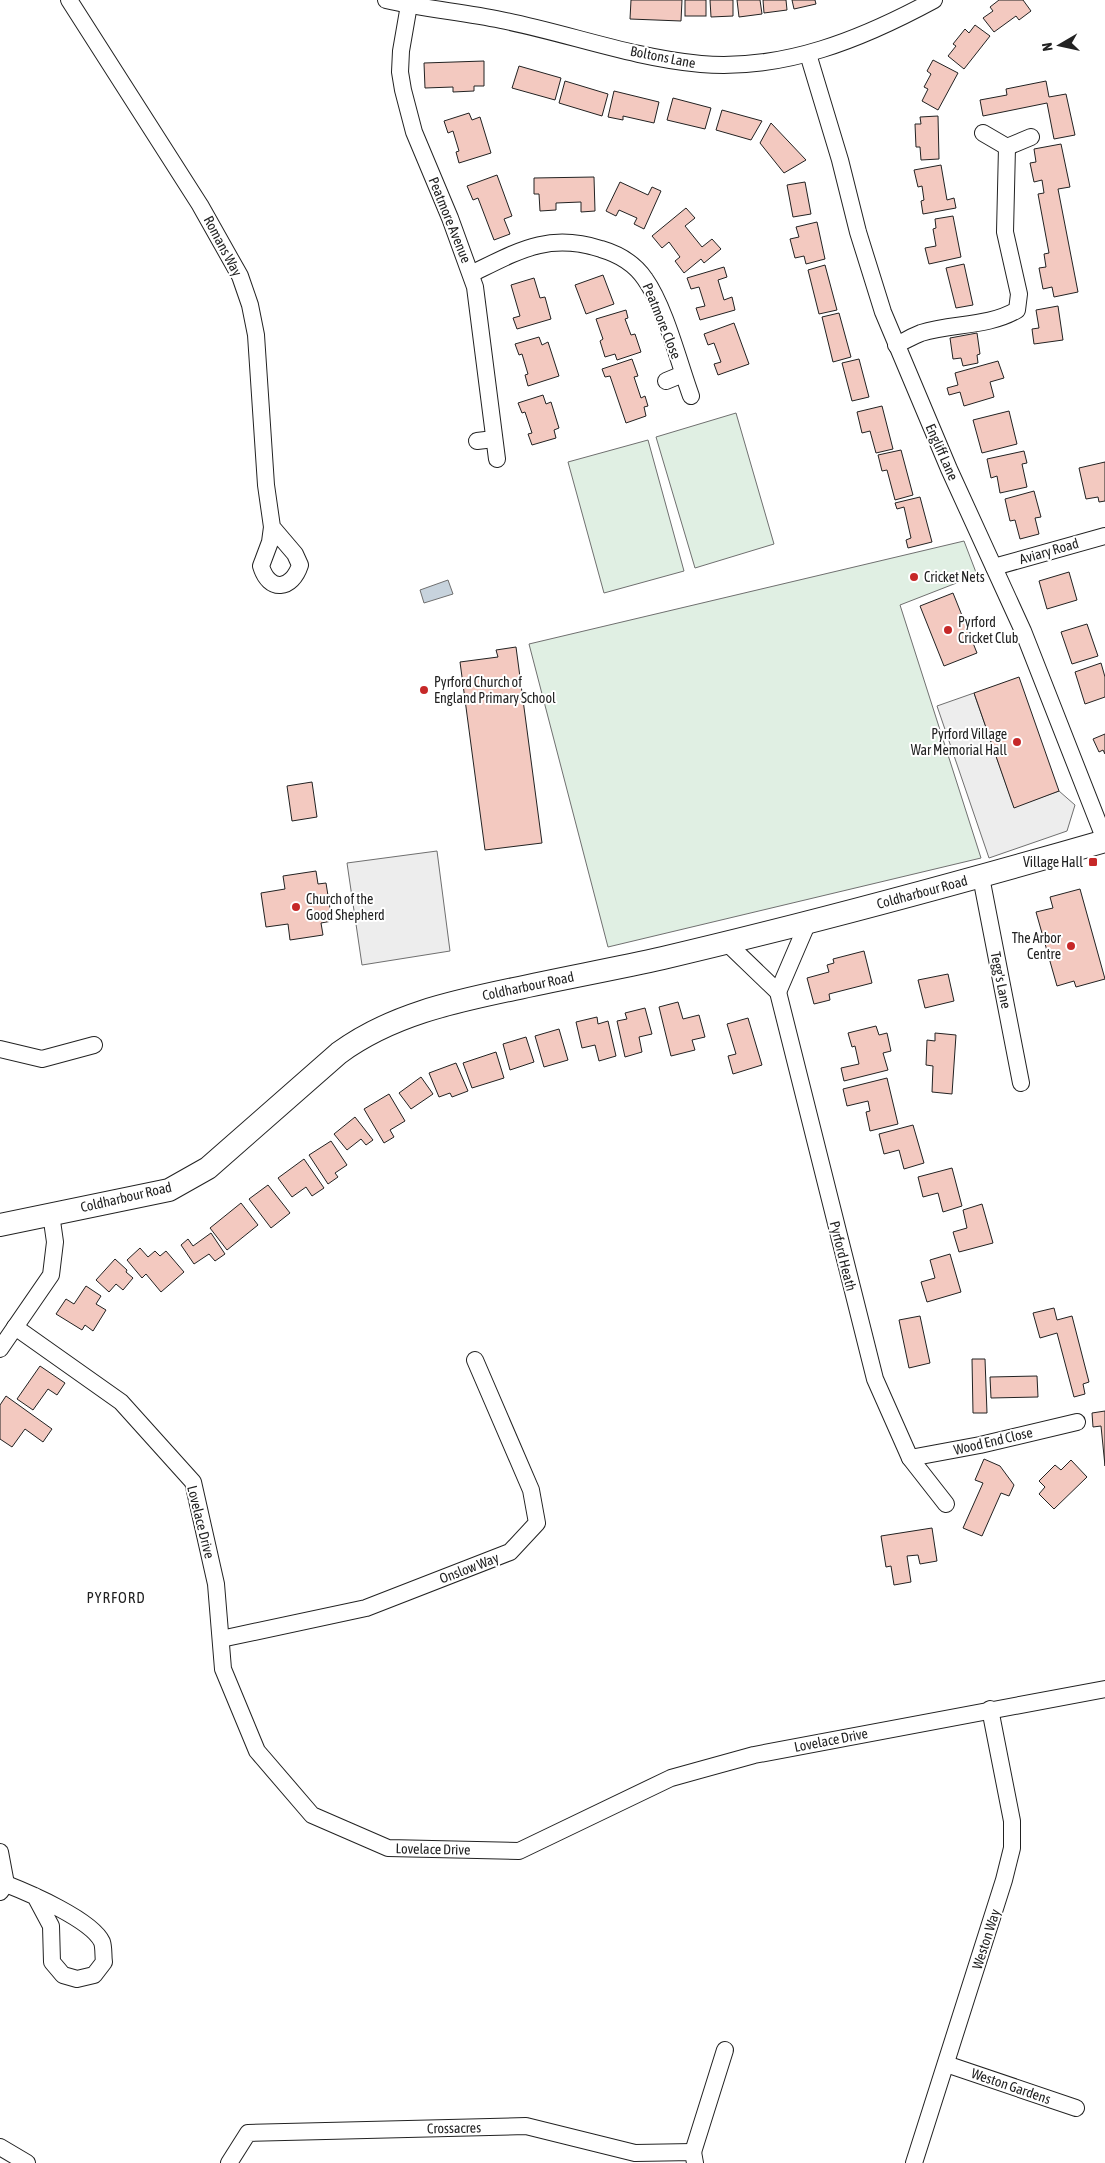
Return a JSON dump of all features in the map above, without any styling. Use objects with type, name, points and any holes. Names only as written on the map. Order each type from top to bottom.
[{"type":"main road","name":"Coldharbour Road","points":[[0,1225],[169,1190],[208,1168],[353,1043],[408,1015],[471,998],[662,958],[808,922],[981,877],[1105,841]]},
{"type":"street","name":"Romans Way","points":[[69,0],[196,198],[240,276],[250,305],[256,335],[266,485],[272,527]]},
{"type":"street","name":"Boltons Lane","points":[[386,0],[501,20],[662,58],[700,64],[751,64],[808,54],[858,35],[934,0]]},
{"type":"street","name":"Peatmore Avenue","points":[[408,5],[401,51],[400,72],[403,90],[421,151],[450,218],[471,274],[476,296],[497,459]]},
{"type":"street","name":"Engliff Lane","points":[[808,54],[840,160],[858,232],[883,312],[1023,631],[1105,841]]},
{"type":"street","points":[[983,133],[1007,147]]},
{"type":"street","points":[[1007,147],[1032,137]]},
{"type":"street","points":[[896,345],[922,333],[980,323],[1007,316],[1017,310],[1019,294],[1005,232],[1007,147]]},
{"type":"street","name":"Peatmore Close","points":[[471,274],[512,254],[539,244],[566,241],[610,252],[629,262],[645,278],[660,308],[691,396]]},
{"type":"street","name":"Peatmore Close","points":[[666,381],[683,374]]},
{"type":"street","points":[[477,441],[494,439]]},
{"type":"street","name":"Aviary Road","points":[[994,567],[1105,536]]},
{"type":"street","name":"Tegg's Lane","points":[[981,877],[1021,1083]]},
{"type":"street","points":[[726,942],[778,992],[808,922]]},
{"type":"street","name":"Pyrford Heath","points":[[778,992],[875,1379],[910,1458],[946,1504]]},
{"type":"street","points":[[0,1049],[42,1059],[94,1045]]},
{"type":"street","points":[[0,1349],[51,1275],[55,1242],[51,1214]]},
{"type":"street","name":"Lovelace Drive","points":[[15,1326],[121,1402],[193,1482],[216,1584],[223,1669],[257,1751],[312,1815],[388,1848],[520,1851],[671,1778],[754,1754],[1105,1689]]},
{"type":"street","name":"Onslow Way","points":[[221,1640],[366,1608],[510,1552],[537,1523],[531,1490],[475,1360]]},
{"type":"street","name":"Wood End Close","points":[[910,1458],[980,1445],[1077,1422]]},
{"type":"street","name":"Weston Way","points":[[914,2163],[1004,1880],[1012,1848],[1012,1821],[990,1709]]},
{"type":"street","points":[[0,1852],[3,1888],[35,1896],[88,1926],[102,1942],[104,1962],[94,1975],[77,1979],[63,1975],[52,1962],[51,1926],[35,1896]]},
{"type":"street","name":"Crossacres","points":[[228,2163],[248,2133],[526,2126],[635,2153],[694,2157],[724,2050]]},
{"type":"street","name":"Weston Gardens","points":[[946,2064],[1076,2108]]},
{"type":"street","points":[[0,2147],[27,2163]]},
{"type":"green space","points":[[736,413],[774,544],[695,568],[656,437]]},
{"type":"green space","points":[[648,440],[684,571],[604,593],[568,462]]},
{"type":"green space","points":[[964,541],[977,575],[900,605],[981,858],[608,947],[529,644]]},
{"type":"shaded area","points":[[448,580],[453,594],[424,603],[420,590]]},
{"type":"shaded area","points":[[974,693],[1014,807],[1059,791],[1075,805],[1067,831],[989,858],[937,706]]},
{"type":"shaded area","points":[[437,851],[450,951],[362,965],[347,863]]},
{"type":"building","points":[[631,0],[682,0],[681,21],[630,19]]},
{"type":"building","points":[[685,0],[706,0],[706,16],[685,16]]},
{"type":"building","points":[[710,0],[733,0],[733,16],[711,17]]},
{"type":"building","points":[[737,0],[760,0],[762,14],[739,17]]},
{"type":"building","points":[[763,0],[786,0],[787,10],[764,13]]},
{"type":"building","points":[[792,0],[815,0],[816,4],[794,9]]},
{"type":"building","points":[[999,0],[1023,0],[1031,11],[1019,20],[1016,16],[994,32],[983,18],[993,11],[990,7]]},
{"type":"building","points":[[975,25],[990,36],[964,69],[948,56],[956,46],[953,44],[965,29],[969,33]]},
{"type":"building","points":[[933,60],[958,73],[938,110],[922,101],[928,89],[924,87],[931,74],[927,71]]},
{"type":"building","points":[[484,61],[484,86],[474,86],[474,91],[453,92],[453,87],[425,88],[424,63]]},
{"type":"building","points":[[519,66],[561,78],[555,100],[512,88]]},
{"type":"building","points":[[565,81],[608,94],[602,116],[559,103]]},
{"type":"building","points":[[1046,81],[1049,97],[1066,94],[1075,135],[1054,139],[1047,103],[983,116],[980,100],[1007,95],[1006,89]]},
{"type":"building","points":[[614,91],[659,102],[654,123],[623,116],[623,120],[608,117]]},
{"type":"building","points":[[673,98],[711,108],[705,129],[667,120]]},
{"type":"building","points":[[722,110],[762,121],[751,140],[716,130]]},
{"type":"building","points":[[469,113],[472,120],[480,117],[491,153],[459,163],[456,152],[459,151],[453,131],[448,133],[444,121]]},
{"type":"building","points":[[938,116],[939,159],[921,160],[920,147],[916,147],[915,124],[921,124],[920,117]]},
{"type":"building","points":[[771,123],[806,160],[784,173],[760,143]]},
{"type":"building","points":[[1061,144],[1070,187],[1058,189],[1078,292],[1054,297],[1052,287],[1043,289],[1039,268],[1046,267],[1044,254],[1049,253],[1038,194],[1044,193],[1042,180],[1034,182],[1030,163],[1036,162],[1034,149]]},
{"type":"building","points":[[941,165],[947,200],[954,198],[956,208],[923,214],[921,201],[924,200],[922,186],[918,187],[914,170]]},
{"type":"building","points":[[497,175],[512,216],[504,219],[510,234],[494,240],[478,198],[473,200],[467,186]]},
{"type":"building","points":[[594,177],[595,211],[581,212],[581,202],[556,203],[556,210],[540,211],[539,194],[534,194],[534,178]]},
{"type":"building","points":[[620,182],[648,195],[652,187],[661,191],[644,229],[634,224],[637,218],[619,210],[616,216],[606,211]]},
{"type":"building","points":[[805,182],[811,214],[793,217],[787,185]]},
{"type":"building","points":[[686,208],[695,218],[685,226],[702,247],[712,239],[721,249],[704,263],[701,259],[684,273],[675,261],[680,257],[669,242],[662,248],[652,236]]},
{"type":"building","points":[[953,216],[961,257],[929,264],[925,248],[936,246],[933,229],[936,228],[935,219]]},
{"type":"building","points":[[817,222],[825,259],[806,264],[804,256],[795,258],[790,239],[799,237],[796,227]]},
{"type":"building","points":[[964,264],[973,305],[956,308],[946,268]]},
{"type":"building","points":[[825,265],[837,310],[819,314],[808,270]]},
{"type":"building","points":[[724,267],[727,277],[718,280],[724,300],[732,297],[735,310],[700,320],[696,308],[705,306],[699,287],[691,289],[687,278]]},
{"type":"building","points":[[603,275],[614,304],[586,314],[575,285]]},
{"type":"building","points":[[534,278],[540,298],[545,297],[551,319],[517,329],[513,318],[520,316],[511,285]]},
{"type":"building","points":[[1058,306],[1063,340],[1034,344],[1032,329],[1039,328],[1036,310]]},
{"type":"building","points":[[626,310],[628,318],[625,319],[631,335],[635,334],[641,352],[617,360],[615,354],[605,357],[600,341],[603,339],[596,319]]},
{"type":"building","points":[[839,313],[851,357],[833,362],[822,317]]},
{"type":"building","points":[[734,323],[749,364],[718,375],[714,364],[721,362],[714,343],[708,345],[704,334]]},
{"type":"building","points":[[977,333],[980,354],[977,355],[978,363],[963,366],[961,358],[953,359],[950,338]]},
{"type":"building","points":[[539,337],[542,345],[548,342],[559,376],[528,386],[525,375],[528,374],[522,354],[519,355],[515,344]]},
{"type":"building","points":[[632,359],[638,376],[634,377],[641,398],[645,396],[648,406],[644,407],[646,416],[626,423],[610,376],[605,377],[602,369]]},
{"type":"building","points":[[859,359],[869,397],[852,401],[842,363]]},
{"type":"building","points":[[998,361],[1004,378],[990,382],[994,397],[964,406],[960,392],[949,395],[947,388],[958,385],[955,373]]},
{"type":"building","points":[[543,395],[546,404],[551,402],[559,428],[554,430],[556,438],[532,445],[528,434],[532,433],[525,412],[522,413],[518,403]]},
{"type":"building","points":[[882,406],[893,449],[876,453],[870,431],[862,433],[857,412]]},
{"type":"building","points":[[1009,411],[1017,444],[982,453],[973,420]]},
{"type":"building","points":[[901,450],[913,495],[895,500],[887,470],[882,471],[878,455]]},
{"type":"building","points":[[1024,451],[1027,463],[1022,464],[1027,487],[1000,493],[997,476],[991,478],[987,459]]},
{"type":"building","points":[[1105,462],[1105,501],[1099,502],[1098,497],[1086,499],[1079,468]]},
{"type":"building","points":[[1034,491],[1041,517],[1035,518],[1039,534],[1020,539],[1015,520],[1010,521],[1005,499]]},
{"type":"building","points":[[920,497],[932,542],[908,548],[906,540],[911,538],[904,507],[897,509],[895,503]]},
{"type":"building","points":[[1069,572],[1077,600],[1047,609],[1039,581]]},
{"type":"building","name":"Pyrford Cricket Club","points":[[953,593],[977,653],[944,666],[920,606]]},
{"type":"building","points":[[1087,624],[1098,656],[1072,664],[1061,632]]},
{"type":"building","points":[[516,647],[542,843],[485,850],[460,662],[498,657],[496,650]]},
{"type":"building","points":[[1101,663],[1105,677],[1105,697],[1085,704],[1075,672]]},
{"type":"building","name":"Pyrford Village War Memorial Hall","points":[[1019,677],[1059,791],[1014,808],[974,693]]},
{"type":"building","points":[[1105,734],[1105,754],[1103,750],[1099,752],[1093,739]]},
{"type":"building","points":[[312,782],[317,817],[292,821],[287,786]]},
{"type":"building","name":"Church of the Good Shepherd","points":[[316,871],[318,884],[326,883],[332,921],[321,923],[323,935],[290,940],[288,924],[266,927],[261,893],[285,889],[283,876]]},
{"type":"building","name":"The Arbor Centre","points":[[1080,889],[1105,979],[1076,987],[1074,981],[1057,986],[1036,912],[1053,908],[1050,897]]},
{"type":"building","points":[[864,951],[872,983],[829,994],[830,1000],[814,1004],[807,978],[829,972],[827,965],[834,963],[833,959]]},
{"type":"building","points":[[948,974],[954,1001],[925,1008],[918,980]]},
{"type":"building","points":[[678,1002],[683,1019],[699,1015],[705,1037],[692,1040],[695,1050],[671,1056],[659,1007]]},
{"type":"building","points":[[645,1008],[652,1034],[639,1037],[642,1052],[625,1057],[617,1021],[627,1019],[625,1013]]},
{"type":"building","points":[[597,1017],[598,1024],[608,1021],[616,1056],[599,1061],[595,1045],[582,1048],[576,1022]]},
{"type":"building","points":[[748,1018],[762,1065],[733,1074],[728,1056],[736,1054],[727,1024]]},
{"type":"building","points":[[876,1026],[879,1035],[887,1033],[891,1051],[883,1053],[888,1070],[844,1081],[841,1068],[859,1064],[855,1046],[852,1047],[848,1033]]},
{"type":"building","points":[[559,1029],[568,1060],[544,1067],[535,1036]]},
{"type":"building","points":[[935,1033],[956,1035],[952,1094],[932,1092],[933,1066],[926,1065],[927,1040],[935,1041]]},
{"type":"building","points":[[526,1037],[534,1062],[510,1070],[503,1044]]},
{"type":"building","points":[[496,1052],[504,1078],[472,1088],[463,1063]]},
{"type":"building","points":[[456,1063],[468,1091],[452,1097],[450,1093],[439,1097],[429,1073]]},
{"type":"building","points":[[421,1077],[433,1094],[411,1109],[399,1093]]},
{"type":"building","points":[[887,1078],[898,1124],[870,1131],[866,1112],[870,1111],[868,1101],[847,1106],[843,1089]]},
{"type":"building","points":[[389,1094],[405,1121],[390,1130],[394,1137],[384,1143],[364,1109]]},
{"type":"building","points":[[355,1117],[373,1140],[366,1145],[361,1139],[347,1150],[334,1134]]},
{"type":"building","points":[[913,1125],[924,1163],[904,1169],[899,1150],[884,1154],[879,1134]]},
{"type":"building","points":[[331,1141],[347,1165],[335,1173],[338,1177],[328,1184],[309,1155]]},
{"type":"building","points":[[304,1159],[324,1188],[312,1196],[306,1187],[292,1197],[278,1178]]},
{"type":"building","points":[[952,1168],[962,1206],[943,1212],[938,1193],[923,1197],[918,1177]]},
{"type":"building","points":[[268,1185],[290,1213],[271,1228],[249,1199]]},
{"type":"building","points":[[241,1203],[258,1225],[227,1250],[210,1228]]},
{"type":"building","points":[[982,1204],[993,1243],[959,1252],[953,1232],[967,1228],[963,1210]]},
{"type":"building","points":[[211,1233],[225,1254],[215,1261],[209,1254],[194,1264],[181,1245],[188,1239],[193,1246]]},
{"type":"building","points":[[140,1248],[148,1257],[155,1251],[160,1256],[166,1251],[184,1272],[161,1292],[146,1274],[142,1278],[127,1260]]},
{"type":"building","points":[[950,1254],[961,1292],[927,1302],[921,1282],[935,1278],[930,1260]]},
{"type":"building","points":[[115,1259],[133,1278],[123,1290],[116,1284],[109,1292],[96,1280]]},
{"type":"building","points":[[86,1286],[101,1296],[96,1304],[106,1310],[93,1331],[85,1325],[82,1330],[56,1314],[66,1299],[74,1304]]},
{"type":"building","points":[[1054,1308],[1057,1320],[1072,1316],[1089,1382],[1083,1384],[1085,1394],[1074,1397],[1057,1333],[1040,1338],[1033,1313]]},
{"type":"building","points":[[920,1316],[930,1363],[909,1368],[899,1320]]},
{"type":"building","points":[[972,1359],[985,1359],[987,1413],[973,1413]]},
{"type":"building","points":[[40,1366],[65,1383],[57,1395],[48,1389],[33,1410],[17,1399]]},
{"type":"building","points":[[1037,1376],[1038,1397],[991,1398],[990,1377]]},
{"type":"building","points":[[6,1396],[52,1429],[43,1442],[25,1429],[12,1447],[0,1439],[0,1405]]},
{"type":"building","points":[[1105,1411],[1105,1466],[1101,1426],[1093,1427],[1092,1413]]},
{"type":"building","points":[[984,1459],[1000,1466],[1014,1485],[1009,1496],[1001,1493],[982,1536],[963,1528],[983,1483],[975,1480]]},
{"type":"building","points":[[1071,1460],[1087,1477],[1054,1509],[1039,1494],[1045,1487],[1039,1481],[1055,1465],[1061,1470]]},
{"type":"building","points":[[932,1528],[937,1561],[920,1564],[918,1555],[907,1556],[911,1582],[894,1585],[891,1566],[886,1567],[881,1536]]},
{"type":"place","name":"Cricket Nets","points":[[914,577]]},
{"type":"place","name":"Pyrford Cricket Club","points":[[948,630]]},
{"type":"place","name":"Pyrford Church of England Primary School","points":[[424,690]]},
{"type":"place","name":"Pyrford Village War Memorial Hall","points":[[1017,742]]},
{"type":"place","name":"Village Hall","points":[[1093,862]]},
{"type":"place","name":"Church of the Good Shepherd","points":[[296,907]]},
{"type":"place","name":"The Arbor Centre","points":[[1071,946]]},
{"type":"district","name":"PYRFORD","points":[[116,1597]]}]
